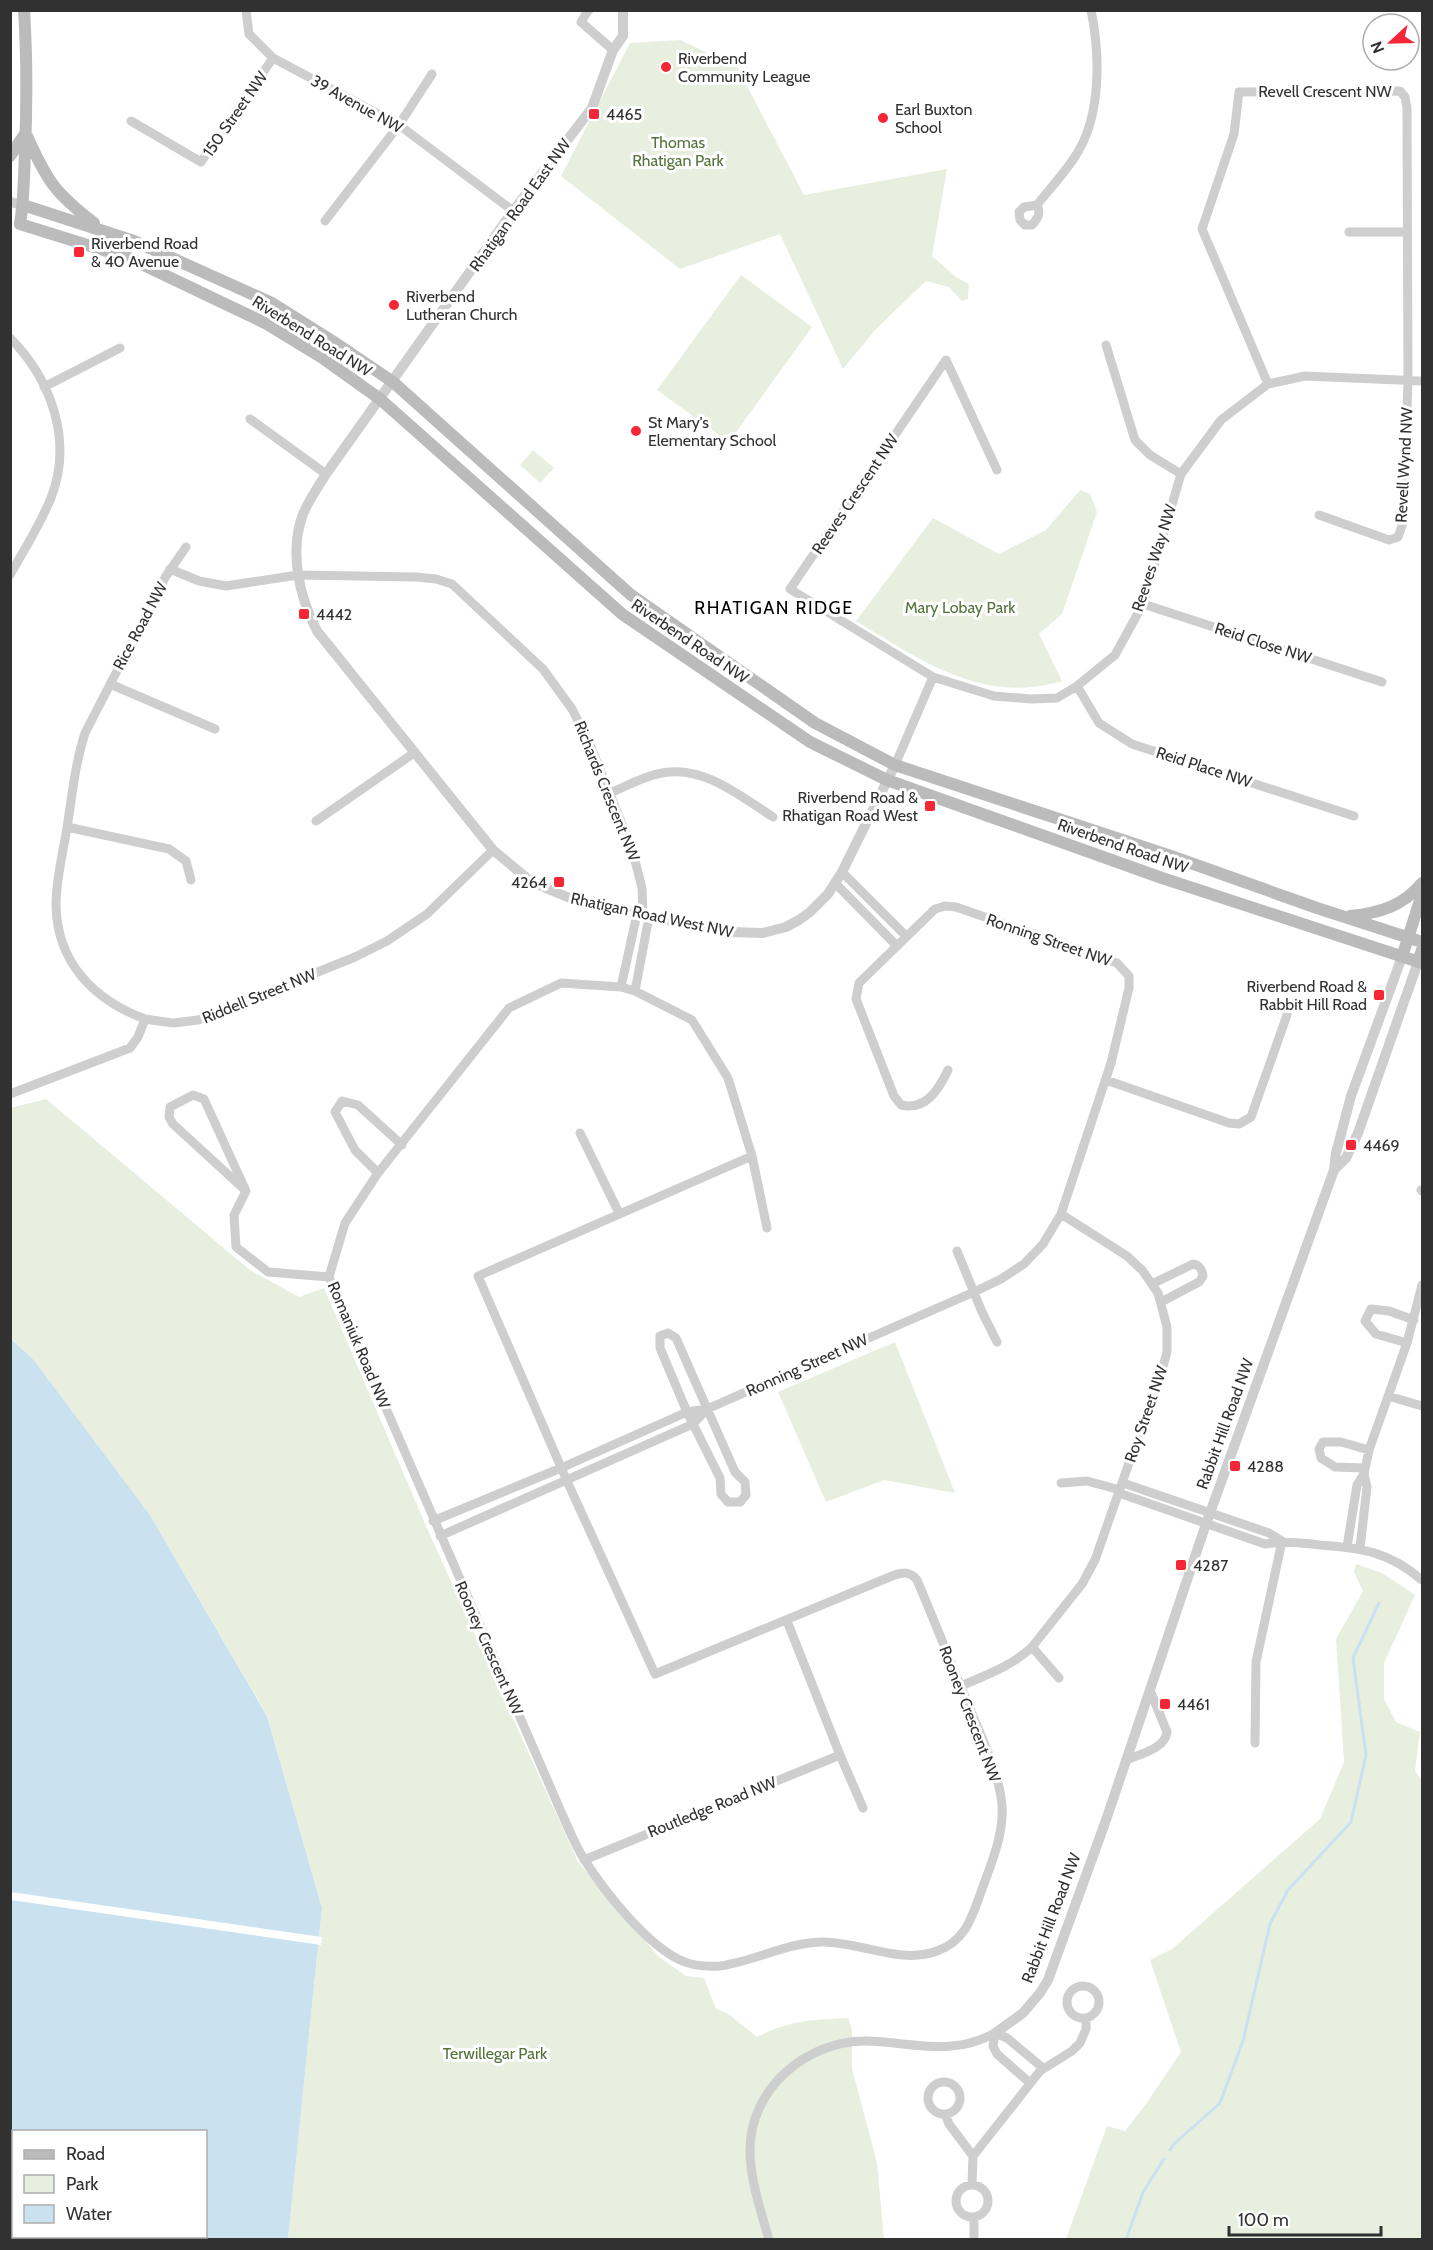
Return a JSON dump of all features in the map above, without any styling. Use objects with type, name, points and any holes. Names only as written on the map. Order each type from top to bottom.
[{"type":"main road","points":[[15,223],[26,133],[24,10]]},
{"type":"main road","points":[[10,156],[26,133]]},
{"type":"main road","points":[[26,133],[45,176],[53,187],[69,204],[101,230]]},
{"type":"main road","name":"Riverbend Road NW","points":[[17,203],[134,241],[272,303],[393,382],[631,595],[816,723],[895,765],[1160,852],[1422,942]]},
{"type":"main road","name":"Riverbend Road NW","points":[[15,223],[129,258],[255,318],[324,359],[380,399],[622,614],[810,742],[887,780],[1162,878],[1402,957],[1421,959]]},
{"type":"main road","points":[[1346,916],[1373,914],[1404,902],[1422,883]]},
{"type":"main road","name":"Rabbit Hill Road NW","points":[[1402,957],[1422,894]]},
{"type":"street","name":"39 Avenue NW","points":[[246,10],[249,34],[273,58],[399,125],[513,212]]},
{"type":"street","points":[[590,10],[581,22],[613,50]]},
{"type":"street","name":"Rhatigan Road East NW","points":[[393,382],[513,212],[592,108],[613,50],[623,36],[623,10]]},
{"type":"street","points":[[1037,205],[1079,150],[1095,106],[1097,67],[1091,10]]},
{"type":"street","name":"150 Street NW","points":[[132,121],[201,162],[273,58]]},
{"type":"street","points":[[325,221],[399,125],[432,74]]},
{"type":"street","name":"Revell Crescent NW","points":[[1268,384],[1202,229],[1234,134],[1239,92],[1395,90],[1403,93],[1407,108],[1408,381]]},
{"type":"street","points":[[1349,232],[1407,232]]},
{"type":"street","points":[[10,338],[30,362],[44,387],[54,411],[59,436],[58,474],[48,504],[10,575]]},
{"type":"street","points":[[1106,345],[1135,440],[1150,455],[1181,474]]},
{"type":"street","points":[[44,387],[120,348]]},
{"type":"street","name":"Reeves Crescent NW","points":[[933,677],[790,589],[946,360],[997,470]]},
{"type":"street","name":"Reeves Way NW","points":[[933,677],[994,696],[1032,699],[1057,698],[1077,686],[1115,655],[1143,604],[1181,474],[1221,420],[1268,384],[1305,376],[1422,381]]},
{"type":"street","name":"Revell Wynd NW","points":[[1319,515],[1389,540],[1398,537],[1403,523],[1408,381]]},
{"type":"street","name":"Rhatigan Road West NW","points":[[393,382],[326,474],[304,513],[298,530],[298,575],[304,604],[317,631],[493,850],[528,879],[582,903],[728,933],[763,933],[786,927],[821,903],[836,884],[895,765]]},
{"type":"street","points":[[250,418],[326,474]]},
{"type":"street","name":"Rice Road NW","points":[[145,1019],[115,1007],[88,985],[68,954],[58,921],[56,904],[81,745],[89,723],[170,569],[186,547]]},
{"type":"street","name":"Rice Road NW","points":[[170,569],[199,581],[226,586],[298,575]]},
{"type":"street","name":"Richards Crescent NW","points":[[298,575],[416,577],[436,579],[452,584],[528,654],[553,681],[582,725],[636,862],[642,888],[643,915]]},
{"type":"street","name":"Reid Close NW","points":[[1143,604],[1382,682]]},
{"type":"street","points":[[895,765],[933,677]]},
{"type":"street","name":"Rice Road NW","points":[[110,684],[215,729]]},
{"type":"street","name":"Reid Place NW","points":[[1077,686],[1099,723],[1132,744],[1354,816]]},
{"type":"street","points":[[316,821],[414,753]]},
{"type":"street","points":[[610,793],[662,773],[690,773],[718,783],[773,817]]},
{"type":"street","points":[[68,827],[169,849],[186,861],[191,880]]},
{"type":"street","name":"Riddell Street NW","points":[[145,1019],[173,1023],[198,1020],[371,950],[428,914],[493,850]]},
{"type":"street","points":[[842,872],[906,936]]},
{"type":"street","points":[[836,884],[896,945]]},
{"type":"street","name":"Ronning Street NW","points":[[434,1521],[687,1412],[707,1409],[974,1292],[1001,1279],[1024,1264],[1043,1244],[1061,1214],[1106,1080],[1129,988],[1129,976],[1117,963],[951,906],[940,907],[930,913],[859,983],[856,994],[857,1005],[894,1096],[901,1105],[905,1106],[930,1098],[940,1088],[948,1070]]},
{"type":"street","points":[[621,987],[643,915]]},
{"type":"street","points":[[635,991],[643,915]]},
{"type":"street","name":"Rabbit Hill Road NW","points":[[769,2240],[750,2162],[751,2136],[754,2122],[765,2097],[789,2068],[811,2054],[843,2043],[873,2042],[950,2047],[972,2044],[995,2033],[1023,2013],[1048,1980],[1210,1512],[1334,1170],[1336,1153],[1351,1096],[1402,957]]},
{"type":"street","name":"Rabbit Hill Road NW","points":[[1334,1170],[1346,1158],[1358,1133],[1421,959]]},
{"type":"street","name":"Romaniuk Road NW","points":[[434,1521],[329,1277],[345,1223],[378,1173],[509,1008],[561,983],[621,987],[635,991],[692,1020],[728,1078],[752,1155],[767,1228]]},
{"type":"street","points":[[1106,1080],[1229,1123],[1244,1122],[1252,1113],[1287,1015]]},
{"type":"street","points":[[10,1094],[130,1048],[138,1037],[145,1019]]},
{"type":"street","points":[[192,1095],[204,1099],[246,1191],[173,1124],[169,1117],[170,1107],[192,1095]]},
{"type":"street","points":[[378,1173],[355,1150],[334,1112],[342,1101],[357,1105],[402,1145]]},
{"type":"street","points":[[580,1133],[619,1213]]},
{"type":"street","points":[[567,1481],[478,1275],[752,1155]]},
{"type":"street","points":[[246,1191],[234,1215],[236,1247],[268,1272],[329,1277]]},
{"type":"street","name":"Roy Street NW","points":[[961,1686],[1001,1669],[1023,1656],[1089,1573],[1121,1489],[1167,1352],[1167,1326],[1161,1302],[1142,1270],[1127,1256],[1061,1214]]},
{"type":"street","points":[[957,1251],[997,1342]]},
{"type":"street","points":[[1152,1284],[1193,1264],[1200,1267],[1202,1271],[1203,1276],[1199,1282],[1161,1302]]},
{"type":"street","points":[[1347,1547],[1357,1485],[1364,1471],[1369,1450],[1407,1343],[1422,1285]]},
{"type":"street","points":[[1407,1343],[1376,1334],[1365,1322],[1371,1309],[1389,1311],[1414,1320]]},
{"type":"street","points":[[668,1333],[676,1338],[707,1409],[735,1472],[745,1482],[746,1495],[740,1502],[728,1502],[721,1494],[720,1478],[687,1412],[660,1348],[660,1336],[668,1333]]},
{"type":"street","points":[[1388,1396],[1422,1406]]},
{"type":"street","name":"Ronning Street NW","points":[[440,1536],[693,1424],[707,1409]]},
{"type":"street","points":[[1364,1471],[1335,1467],[1321,1458],[1319,1449],[1323,1442],[1331,1441],[1369,1450]]},
{"type":"street","points":[[1360,1548],[1368,1487],[1364,1471]]},
{"type":"street","name":"Rooney Crescent NW","points":[[434,1521],[538,1761],[584,1860],[618,1906],[656,1944],[679,1960],[692,1965],[705,1966],[732,1964],[786,1947],[819,1942],[852,1944],[914,1956],[946,1947],[962,1935],[971,1922],[995,1854],[1001,1821],[1000,1792],[961,1686],[917,1580],[910,1573],[905,1572],[892,1576],[655,1674],[567,1481]]},
{"type":"street","points":[[1061,1483],[1088,1481],[1210,1512],[1269,1533],[1282,1541]]},
{"type":"street","points":[[1121,1489],[1206,1524],[1265,1544],[1282,1541],[1360,1548],[1395,1560],[1422,1580]]},
{"type":"street","points":[[1255,1743],[1256,1662],[1282,1541]]},
{"type":"street","points":[[787,1621],[863,1808]]},
{"type":"street","points":[[1032,1647],[1059,1678]]},
{"type":"street","points":[[1126,1760],[1161,1745],[1167,1740],[1167,1732],[1150,1690]]},
{"type":"street","name":"Routledge Road NW","points":[[584,1860],[840,1755]]},
{"type":"street","points":[[972,2185],[973,2156],[1043,2068],[1068,2054],[1080,2043],[1086,2029],[1086,2018]]},
{"type":"street","points":[[1030,2083],[997,2054],[993,2046],[995,2033],[1007,2038],[1043,2068]]},
{"type":"street","points":[[945,2114],[949,2124],[973,2156]]},
{"type":"street","points":[[972,2185],[986,2192],[988,2203],[984,2213],[974,2217],[963,2215],[956,2202],[956,2196],[962,2188],[972,2185]]},
{"type":"street","points":[[974,2217],[974,2240]]},
{"type":"green space","name":"Thomas Rhatigan Park","points":[[680,40],[737,67],[804,195],[947,169],[932,256],[956,277],[969,284],[968,299],[962,301],[949,287],[926,281],[877,328],[843,369],[780,234],[680,269],[561,176],[630,43]]},
{"type":"green space","points":[[741,275],[812,327],[729,442],[657,390]]},
{"type":"green space","points":[[533,450],[554,468],[540,483],[520,465]]},
{"type":"green space","name":"Mary Lobay Park","points":[[1080,490],[1090,494],[1097,512],[1062,614],[1039,634],[1062,681],[1033,687],[1005,687],[979,683],[953,675],[929,663],[856,621],[933,518],[999,554],[1046,530]]},
{"type":"green space","name":"Terwillegar Park","points":[[46,1099],[250,1270],[299,1297],[324,1288],[426,1526],[578,1862],[658,1956],[686,1976],[704,1978],[716,2009],[727,2013],[757,2037],[791,2024],[848,2018],[852,2029],[852,2068],[877,2163],[884,2239],[288,2239],[322,1908],[267,1715],[150,1515],[33,1359],[11,1338],[10,1108]]},
{"type":"green space","points":[[895,1342],[955,1493],[884,1480],[826,1502],[778,1392]]},
{"type":"green space","points":[[1356,1564],[1382,1573],[1415,1595],[1384,1663],[1384,1699],[1396,1722],[1420,1732],[1415,1771],[1422,1781],[1422,2239],[1066,2239],[1107,2126],[1125,2131],[1181,2052],[1150,1960],[1172,1949],[1320,1819],[1344,1762],[1336,1639],[1363,1591],[1354,1572]]},
{"type":"water","points":[[10,1338],[33,1359],[150,1515],[267,1716],[322,1908],[288,2239],[11,2239]]},
{"type":"pier","points":[[11,1892],[322,1937],[321,1945],[11,1900]]},
{"type":"waterway","points":[[1170,2150],[1220,2103],[1243,2041],[1270,1924],[1288,1890],[1351,1822],[1366,1755],[1353,1658],[1379,1603]]},
{"type":"waterway","points":[[1126,2240],[1143,2192],[1164,2159]]},
{"type":"place","name":"Riverbend Community League","points":[[666,67]]},
{"type":"place","name":"4465","points":[[594,114]]},
{"type":"place","name":"Earl Buxton School","points":[[883,118]]},
{"type":"place","name":"Riverbend Road & 40 Avenue","points":[[79,252]]},
{"type":"place","name":"Riverbend Lutheran Church","points":[[394,305]]},
{"type":"place","name":"St Mary's Elementary School","points":[[636,431]]},
{"type":"place","name":"4442","points":[[304,614]]},
{"type":"place","name":"Riverbend Road & Rhatigan Road West","points":[[930,806]]},
{"type":"place","name":"4264","points":[[559,882]]},
{"type":"place","name":"Riverbend Road & Rabbit Hill Road","points":[[1379,995]]},
{"type":"place","name":"4469","points":[[1351,1145]]},
{"type":"place","name":"4288","points":[[1235,1466]]},
{"type":"place","name":"4287","points":[[1181,1565]]},
{"type":"place","name":"4461","points":[[1165,1704]]},
{"type":"district","name":"RHATIGAN RIDGE","points":[[774,608]]}]
